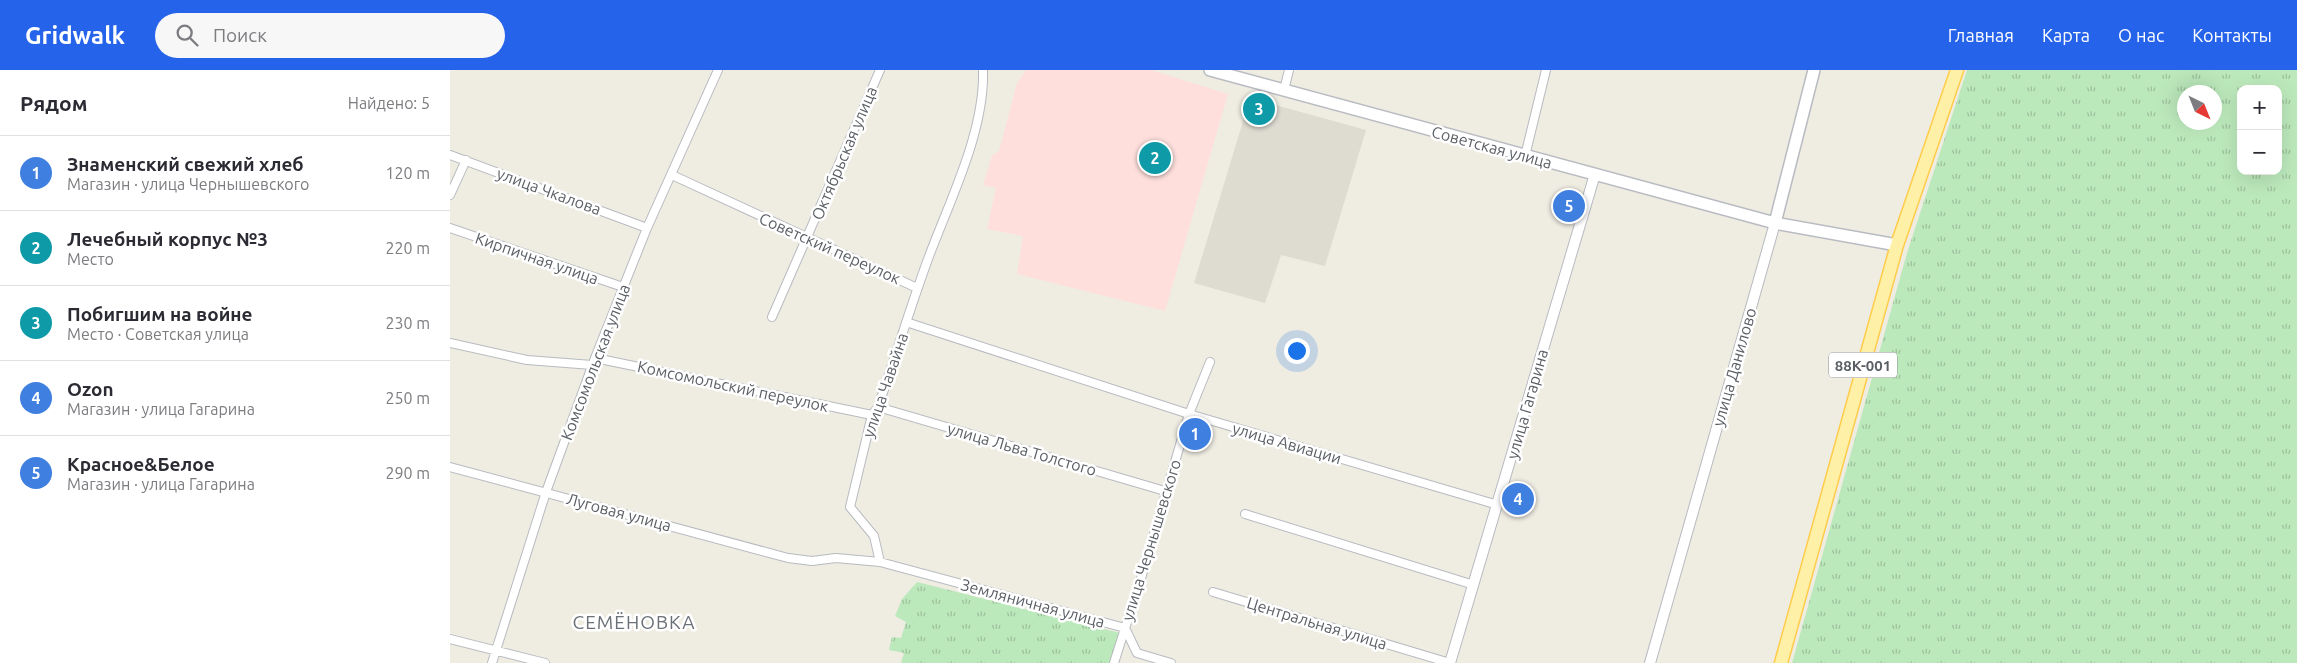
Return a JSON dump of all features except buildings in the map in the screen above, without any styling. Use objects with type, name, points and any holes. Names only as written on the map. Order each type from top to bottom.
[{"type":"main road","name":"Советская улица","points":[[1210,70],[1775,223],[1897,244]]},
{"type":"main road","name":"улица Данилово","points":[[1775,223],[1814,70]]},
{"type":"main road","name":"88К-001","points":[[1781,663],[1897,244],[1957,70]]},
{"type":"street","name":"Комсомольская улица","points":[[492,663],[546,492],[594,362],[647,228],[718,70]]},
{"type":"street","name":"Октябрьская улица","points":[[772,318],[880,70]]},
{"type":"street","name":"Советский переулок","points":[[672,175],[807,239],[917,288],[970,146],[981,98],[983,70]]},
{"type":"street","points":[[1284,90],[1289,70]]},
{"type":"street","points":[[1525,156],[1546,70]]},
{"type":"street","name":"улица Чкалова","points":[[450,155],[647,228]]},
{"type":"street","points":[[450,195],[466,160]]},
{"type":"street","name":"улица Гагарина","points":[[1450,663],[1594,174]]},
{"type":"street","name":"улица Данилово","points":[[1650,663],[1775,223]]},
{"type":"street","name":"Кирпичная улица","points":[[450,228],[623,287]]},
{"type":"street","name":"улица Чавайна","points":[[880,562],[874,536],[850,507],[872,415],[878,407],[917,288]]},
{"type":"street","name":"улица Авиации","points":[[906,322],[1188,414],[1498,505]]},
{"type":"street","name":"Комсомольский переулок","points":[[450,343],[527,360],[594,362],[872,415]]},
{"type":"street","name":"улица Чернышевского","points":[[1114,663],[1188,414],[1210,362]]},
{"type":"street","name":"улица Льва Толстого","points":[[878,407],[1165,491]]},
{"type":"street","name":"Луговая улица","points":[[450,467],[788,558],[812,561],[836,558],[880,562]]},
{"type":"street","points":[[1244,514],[1474,585]]},
{"type":"street","name":"Земляничная улица","points":[[880,562],[1125,628],[1137,653],[1171,663]]},
{"type":"street","name":"Центральная улица","points":[[1212,592],[1450,663]]},
{"type":"street","points":[[450,638],[545,663]]},
{"type":"shaded area","points":[[1026,70],[1151,70],[1228,94],[1165,311],[1017,274],[1023,236],[987,229],[996,188],[983,185],[992,156],[999,151],[1017,83]]},
{"type":"shaded area","points":[[1250,98],[1366,130],[1325,266],[1281,255],[1265,303],[1194,283]]},
{"type":"green space","points":[[1967,70],[2297,70],[2297,663],[1792,663],[1907,253]]},
{"type":"green space","points":[[917,582],[1120,633],[1110,663],[901,663],[904,653],[889,650],[892,637],[901,638],[906,622],[895,616],[902,599]]},
{"type":"place","name":"Побигшим на войне","points":[[1259,109]]},
{"type":"place","name":"Лечебный корпус №3","points":[[1155,158]]},
{"type":"place","name":"Красное&Белое","points":[[1569,206]]},
{"type":"place","name":"Знаменский свежий хлеб","points":[[1195,434]]},
{"type":"place","name":"Ozon","points":[[1518,499]]},
{"type":"district","name":"СЕМЁНОВКА","points":[[634,622]]}]
